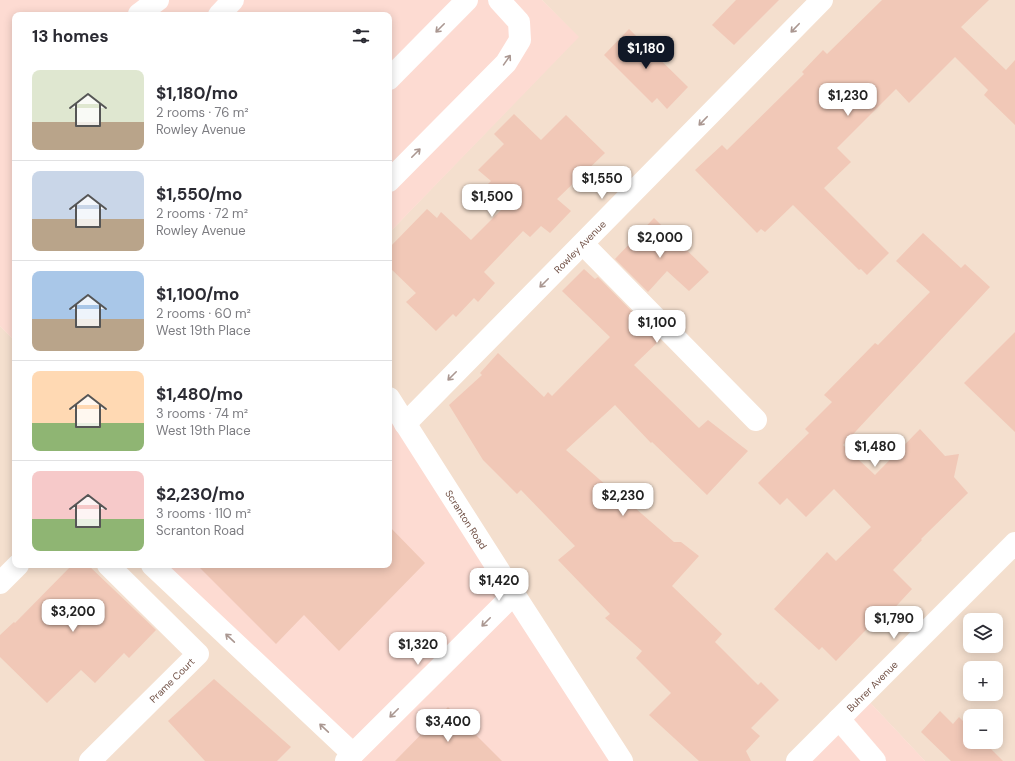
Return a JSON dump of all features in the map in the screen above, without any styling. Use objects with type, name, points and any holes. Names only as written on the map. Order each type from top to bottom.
[{"type":"street","points":[[136,10],[158,0]]},
{"type":"street","points":[[222,12],[233,0]]},
{"type":"street","points":[[392,76],[467,0]]},
{"type":"street","points":[[392,178],[506,63],[520,40],[519,22],[499,0]]},
{"type":"street","name":"Rowley Avenue","points":[[405,424],[822,0]]},
{"type":"street","points":[[583,244],[756,420]]},
{"type":"street","name":"Scranton Road","points":[[392,403],[622,761]]},
{"type":"street","name":"Buhrer Avenue","points":[[797,761],[1015,543]]},
{"type":"street","points":[[0,583],[15,568]]},
{"type":"street","name":"Prame Court","points":[[90,761],[198,654],[111,568]]},
{"type":"street","points":[[155,568],[349,758],[514,594]]},
{"type":"street","points":[[839,719],[875,761]]},
{"type":"shaded area","points":[[0,0],[542,0],[579,37],[392,230],[392,12],[12,12],[12,338],[0,326]]},
{"type":"shaded area","points":[[542,0],[1015,0],[1015,761],[925,761],[863,695],[797,761],[622,761],[392,403],[392,230],[578,37]]},
{"type":"shaded area","points":[[0,326],[12,338],[12,568],[155,568],[346,761],[0,761]]},
{"type":"shaded area","points":[[392,403],[622,761],[346,761],[155,568],[392,568]]},
{"type":"shaded area","points":[[863,695],[925,761],[797,761]]},
{"type":"building","points":[[736,0],[779,0],[734,45],[712,25]]},
{"type":"building","points":[[882,0],[989,0],[961,27],[1006,70],[1015,60],[1015,125],[984,95],[988,90],[955,57],[909,103],[896,89],[837,148],[851,162],[824,188],[889,253],[867,275],[861,269],[859,270],[793,205],[765,232],[761,229],[757,233],[695,170],[722,145],[727,150],[804,74],[802,72],[823,50],[827,54]]},
{"type":"building","points":[[629,29],[688,87],[667,109],[657,98],[652,103],[604,55]]},
{"type":"building","points":[[514,114],[541,140],[566,115],[605,153],[557,199],[571,211],[550,233],[541,226],[530,237],[523,231],[484,272],[495,283],[478,302],[474,298],[456,317],[453,314],[436,331],[406,302],[416,293],[392,270],[392,245],[427,209],[437,218],[441,212],[471,240],[507,204],[487,185],[491,181],[478,170],[504,144],[494,134]]},
{"type":"building","points":[[654,218],[709,272],[689,291],[667,271],[648,292],[615,259]]},
{"type":"building","points":[[923,233],[961,268],[965,264],[990,287],[843,445],[875,475],[920,429],[945,456],[959,454],[954,477],[968,493],[921,539],[922,540],[893,570],[912,589],[889,614],[885,610],[836,661],[822,647],[819,650],[774,609],[827,552],[836,561],[871,527],[834,489],[806,517],[787,498],[780,505],[758,483],[809,433],[805,429],[832,402],[824,395],[875,343],[878,345],[930,292],[896,261]]},
{"type":"building","points":[[584,269],[595,279],[598,277],[660,340],[634,365],[699,428],[708,420],[748,451],[707,495],[652,442],[651,443],[615,405],[566,450],[624,501],[626,500],[674,542],[681,542],[699,556],[672,586],[722,634],[715,642],[758,685],[761,682],[779,700],[751,728],[760,736],[746,751],[751,761],[699,761],[649,715],[671,693],[636,658],[642,651],[605,618],[610,614],[558,560],[575,546],[521,490],[517,494],[483,460],[449,405],[482,375],[480,373],[498,353],[544,397],[548,392],[552,396],[610,337],[562,291]]},
{"type":"building","points":[[1015,332],[1015,432],[964,383]]},
{"type":"building","points":[[392,529],[425,563],[339,651],[304,615],[276,644],[200,568],[392,568]]},
{"type":"building","points":[[69,568],[91,568],[156,630],[129,658],[124,653],[95,683],[81,670],[47,703],[0,657],[0,635],[14,622],[15,623]]},
{"type":"building","points":[[214,679],[291,747],[277,761],[205,761],[168,721]]},
{"type":"building","points":[[448,707],[502,761],[395,761]]},
{"type":"building","points":[[940,711],[953,724],[959,717],[963,721],[963,749],[991,749],[1003,761],[951,761],[921,732]]}]
